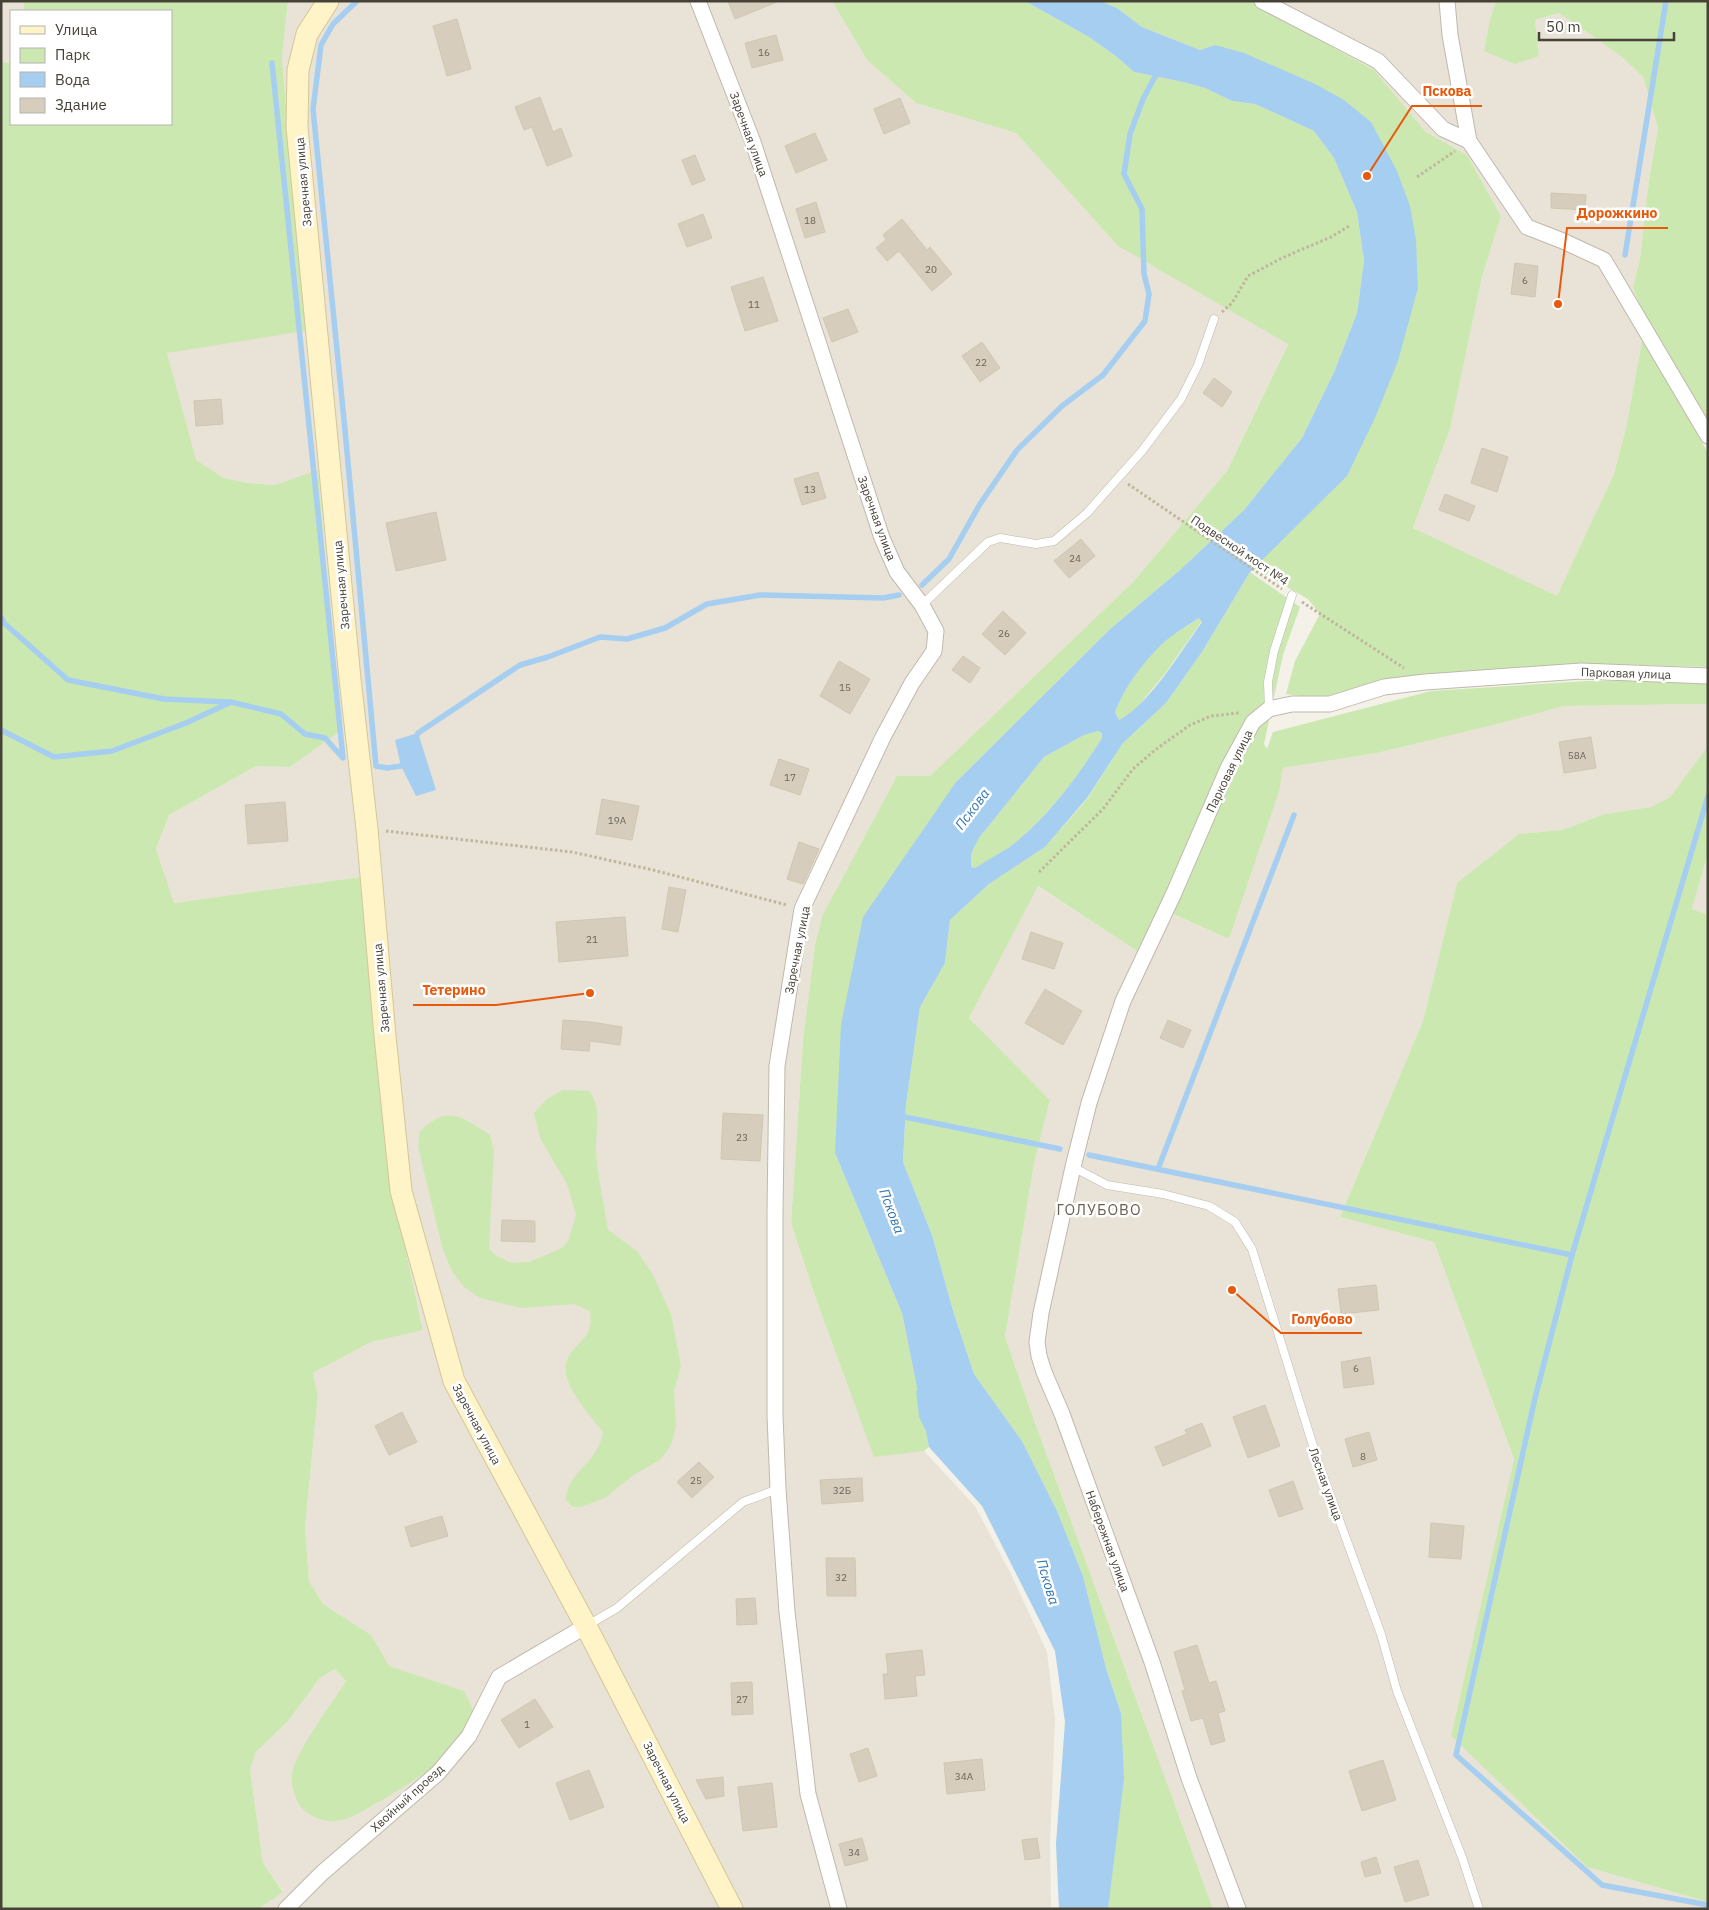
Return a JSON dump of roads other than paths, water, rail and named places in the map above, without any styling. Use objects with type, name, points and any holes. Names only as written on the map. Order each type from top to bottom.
[{"type":"street","name":"Заречная улица","points":[[328,1],[306,34],[298,70],[297,127],[401,1191],[454,1381],[586,1626],[732,1909]]},
{"type":"street","name":"Заречная улица","points":[[698,1],[753,142],[882,538],[897,572],[922,605],[936,631],[934,651],[912,683],[883,737],[802,909],[777,1066],[775,1241],[778,1490],[787,1612],[808,1794],[839,1909]]},
{"type":"street","points":[[1262,1],[1378,61],[1443,129],[1469,141]]},
{"type":"street","points":[[1447,1],[1450,35],[1469,141],[1527,227],[1604,260],[1708,436]]},
{"type":"street","name":"Парковая улица","points":[[1073,1167],[1089,1103],[1123,1002],[1174,893],[1228,768],[1253,722],[1269,709],[1292,704],[1330,704],[1384,687],[1425,682],[1581,671],[1708,676]]},
{"type":"street","name":"Набережная улица","points":[[1073,1167],[1041,1313],[1037,1342],[1039,1356],[1062,1414],[1148,1653],[1189,1778],[1238,1909]]},
{"type":"street","name":"Хвойный проезд","points":[[286,1909],[322,1873],[438,1773],[469,1736],[499,1677],[586,1626]]},
{"type":"lane","points":[[922,605],[988,542],[1000,538],[1036,544],[1054,541],[1087,513],[1142,451],[1181,399],[1198,365],[1214,319]]},
{"type":"lane","points":[[1269,709],[1268,682],[1274,651],[1292,596]]},
{"type":"lane","name":"Лесная улица","points":[[1073,1167],[1106,1184],[1163,1194],[1209,1206],[1235,1222],[1252,1249],[1318,1462],[1381,1634],[1397,1692],[1462,1857],[1479,1909]]},
{"type":"lane","points":[[586,1626],[617,1608],[744,1502],[778,1490]]},
{"type":"water","points":[[1025,1],[1100,1],[1117,8],[1142,27],[1200,50],[1215,45],[1244,53],[1315,84],[1344,100],[1371,122],[1397,171],[1410,206],[1416,240],[1418,288],[1398,361],[1375,418],[1347,476],[1250,572],[1202,652],[1166,703],[1123,743],[1087,798],[1045,847],[989,884],[950,920],[945,963],[920,1007],[906,1104],[903,1162],[932,1235],[954,1314],[974,1374],[1022,1441],[1058,1513],[1083,1576],[1106,1668],[1121,1713],[1124,1779],[1108,1909],[1059,1909],[1056,1844],[1065,1722],[1055,1651],[982,1506],[929,1447],[902,1313],[835,1153],[841,1025],[863,917],[956,782],[1109,630],[1180,570],[1244,510],[1302,438],[1335,370],[1357,313],[1364,261],[1357,212],[1334,158],[1314,131],[1255,104],[1232,101],[1205,88],[1134,72],[1089,37]],"holes":[[[1199,618],[1202,622],[1164,676],[1142,702],[1119,720],[1115,712],[1128,685],[1140,668],[1165,641]],[[1098,731],[1102,733],[1102,738],[1060,798],[1048,811],[1008,848],[975,868],[971,867],[971,854],[979,838],[1044,757],[1084,735]]]},
{"type":"water","points":[[418,733],[436,790],[416,796],[401,766],[395,740]]},
{"type":"waterway","points":[[357,1],[333,24],[321,45],[313,109],[376,766],[387,768],[401,766],[405,760]]},
{"type":"waterway","points":[[1625,255],[1666,1]]},
{"type":"waterway","points":[[272,63],[343,758]]},
{"type":"waterway","points":[[922,585],[949,559],[980,504],[1017,450],[1062,406],[1103,375],[1145,321],[1149,294],[1144,274],[1142,209],[1124,174],[1130,134],[1143,99],[1158,71]]},
{"type":"waterway","points":[[416,738],[418,733],[520,665],[548,657],[600,637],[627,639],[665,628],[707,604],[760,595],[883,598],[899,595]]},
{"type":"waterway","points":[[1,617],[4,623],[68,680],[164,699],[229,702]]},
{"type":"waterway","points":[[1,730],[54,757],[112,751],[186,723],[231,702],[281,714],[305,734],[325,738],[342,757]]},
{"type":"waterway","points":[[1572,1255],[1708,796]]},
{"type":"waterway","points":[[1158,1169],[1294,815]]},
{"type":"waterway","points":[[900,1116],[1060,1149]]},
{"type":"waterway","points":[[1089,1155],[1572,1255],[1535,1398],[1456,1755],[1602,1885],[1708,1905]]},
{"type":"waterway","points":[[919,1392],[922,1417],[927,1427]]},
{"type":"place","name":"Пскова","points":[[1367,176]]},
{"type":"place","name":"Дорожкино","points":[[1558,304]]},
{"type":"place","name":"Тетерино","points":[[590,993]]},
{"type":"place","name":"Голубово","points":[[1232,1290]]},
{"type":"district","name":"ГОЛУБОВО","points":[[1099,1209]]}]
